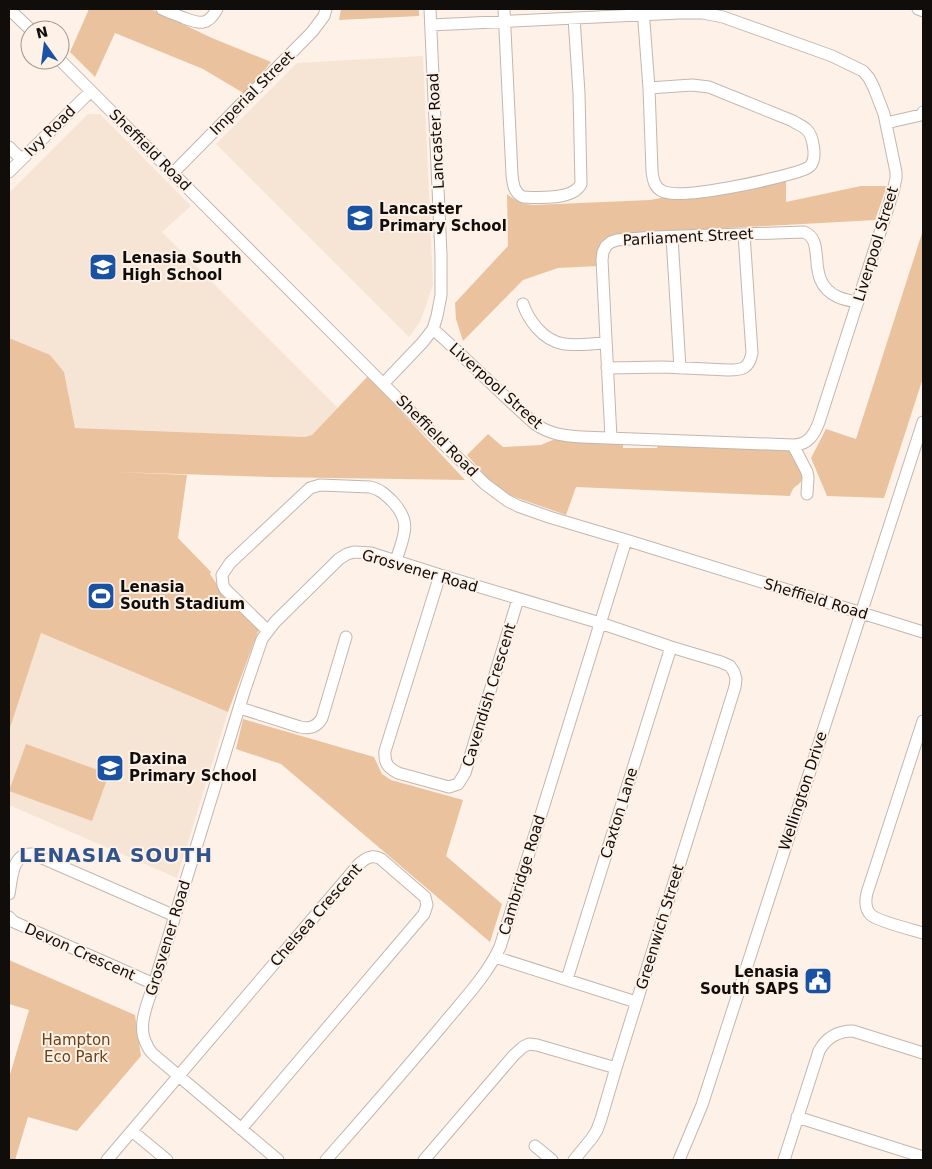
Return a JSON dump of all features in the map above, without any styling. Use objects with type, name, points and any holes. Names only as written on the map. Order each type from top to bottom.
[{"type":"street","points":[[9,9],[21,20]]},
{"type":"street","points":[[162,9],[195,22],[203,22],[209,20],[217,9]]},
{"type":"street","name":"Imperial Street","points":[[173,173],[312,32],[324,16],[326,9]]},
{"type":"street","name":"Lancaster Road","points":[[384,384],[423,342],[432,329],[439,307],[442,275],[430,9]]},
{"type":"street","points":[[504,9],[513,182],[516,192],[523,197],[565,196],[575,192],[581,184],[579,93],[574,18]]},
{"type":"street","points":[[918,9],[923,11]]},
{"type":"street","points":[[644,12],[653,177],[661,191],[673,194],[689,193],[749,184],[808,168],[814,160],[814,149],[810,134],[793,121],[709,87],[692,85],[649,88]]},
{"type":"street","name":"Liverpool Street","points":[[430,25],[574,18],[644,12],[713,14],[832,56],[863,71],[869,78],[884,114],[896,172],[895,184],[817,428],[811,439],[807,442],[793,445],[553,434],[535,424],[432,329]]},
{"type":"street","name":"Sheffield Road","points":[[70,70],[485,484],[508,501],[549,518],[923,632]]},
{"type":"street","name":"Ivy Road","points":[[9,172],[91,90]]},
{"type":"street","points":[[886,123],[921,115],[923,112]]},
{"type":"street","points":[[9,147],[21,159]]},
{"type":"street","name":"Parliament Street","points":[[612,438],[602,260],[606,246],[611,242],[654,237],[798,232],[808,234],[814,242],[818,273],[823,285],[839,298],[858,302]]},
{"type":"street","points":[[607,368],[738,370],[745,367],[752,353],[744,234]]},
{"type":"street","points":[[672,237],[680,368]]},
{"type":"street","points":[[523,304],[529,319],[546,337],[554,342],[571,345],[606,343]]},
{"type":"street","name":"Wellington Drive","points":[[680,1160],[702,1105],[923,422]]},
{"type":"street","points":[[793,445],[807,472],[807,494]]},
{"type":"street","points":[[268,631],[225,589],[222,575],[230,564],[310,488],[320,485],[370,487],[386,495],[400,510],[405,524],[396,561]]},
{"type":"street","name":"Cambridge Road","points":[[326,1160],[484,976],[496,957],[626,540]]},
{"type":"street","name":"Grosvener Road","points":[[278,1160],[154,1055],[143,1037],[142,1028],[144,1016],[255,657],[262,639],[275,622],[339,559],[346,554],[354,552],[371,553],[721,662],[730,666],[735,675],[735,687]]},
{"type":"street","name":"Cavendish Crescent","points":[[440,576],[385,751],[386,765],[398,773],[449,787],[458,784],[462,779],[518,599]]},
{"type":"street","points":[[240,708],[300,727],[316,726],[322,718],[346,638]]},
{"type":"street","name":"Caxton Lane","points":[[568,979],[671,647]]},
{"type":"street","name":"Greenwich Street","points":[[574,1160],[592,1138],[601,1119],[735,687]]},
{"type":"street","points":[[923,721],[867,893],[866,902],[868,911],[874,918],[923,933]]},
{"type":"street","points":[[9,894],[15,863],[22,855],[33,854],[175,916]]},
{"type":"street","name":"Chelsea Crescent","points":[[178,1075],[364,859],[376,856],[421,893],[426,901],[424,914],[241,1129]]},
{"type":"street","name":"Devon Crescent","points":[[9,917],[14,922],[154,984]]},
{"type":"street","points":[[496,957],[636,1002]]},
{"type":"street","points":[[784,1160],[823,1043],[841,1032],[853,1031],[922,1049]]},
{"type":"street","points":[[424,1160],[522,1047],[529,1044],[544,1046],[616,1068]]},
{"type":"street","points":[[107,1160],[178,1075]]},
{"type":"street","points":[[797,1117],[923,1157]]},
{"type":"street","points":[[132,1131],[167,1160]]},
{"type":"street","points":[[535,1146],[552,1160]]},
{"type":"shaded area","name":"Lancaster Primary School","points":[[423,56],[433,285],[420,322],[409,337],[216,144],[297,63]]},
{"type":"shaded area","name":"Lenasia South High School","points":[[88,114],[100,114],[191,206],[162,232],[338,408],[312,435],[305,437],[74,428],[64,372],[9,338],[9,193]]},
{"type":"shaded area","name":"Daxina Primary School","points":[[41,633],[228,712],[177,878],[9,805],[9,731]]},
{"type":"green space","points":[[89,9],[151,9],[212,38],[271,62],[245,94],[203,69],[115,33],[95,77],[70,52]]},
{"type":"green space","points":[[341,9],[419,9],[419,16],[339,20]]},
{"type":"green space","points":[[786,181],[786,202],[861,186],[887,186],[875,220],[617,234],[605,240],[598,266],[558,268],[523,280],[463,341],[456,319],[455,303],[508,246],[507,194],[519,202],[534,205],[650,200],[672,196],[733,193]]},
{"type":"green space","points":[[923,230],[923,378],[884,498],[827,496],[811,458],[826,429],[856,439]]},
{"type":"green space","points":[[9,338],[50,355],[64,372],[75,428],[305,437],[312,435],[368,376],[465,480],[117,472],[187,475],[178,538],[211,572],[210,574],[224,595],[259,629],[228,712],[41,633],[9,731]]},
{"type":"green space","points":[[488,434],[503,447],[541,445],[555,439],[623,442],[623,448],[657,448],[658,443],[788,449],[799,463],[803,477],[790,496],[576,487],[566,515],[509,495],[490,481],[467,455]]},
{"type":"green space","points":[[243,719],[374,757],[382,774],[391,780],[463,800],[446,856],[502,904],[490,942],[281,764],[236,749]]},
{"type":"green space","points":[[26,744],[109,774],[92,821],[9,791]]},
{"type":"green space","name":"Hampton Eco Park","points":[[9,960],[135,1015],[141,1056],[77,1131],[28,1117],[15,1160],[9,1160],[9,1078],[29,1010],[9,1004]]},
{"type":"place","name":"Lancaster Primary School","points":[[360,218]]},
{"type":"place","name":"Lenasia South High School","points":[[103,267]]},
{"type":"place","name":"Lenasia South Stadium","points":[[101,596]]},
{"type":"place","name":"Daxina Primary School","points":[[110,768]]},
{"type":"place","name":"Lenasia South SAPS","points":[[818,981]]},
{"type":"district","name":"LENASIA SOUTH","points":[[116,855]]}]
